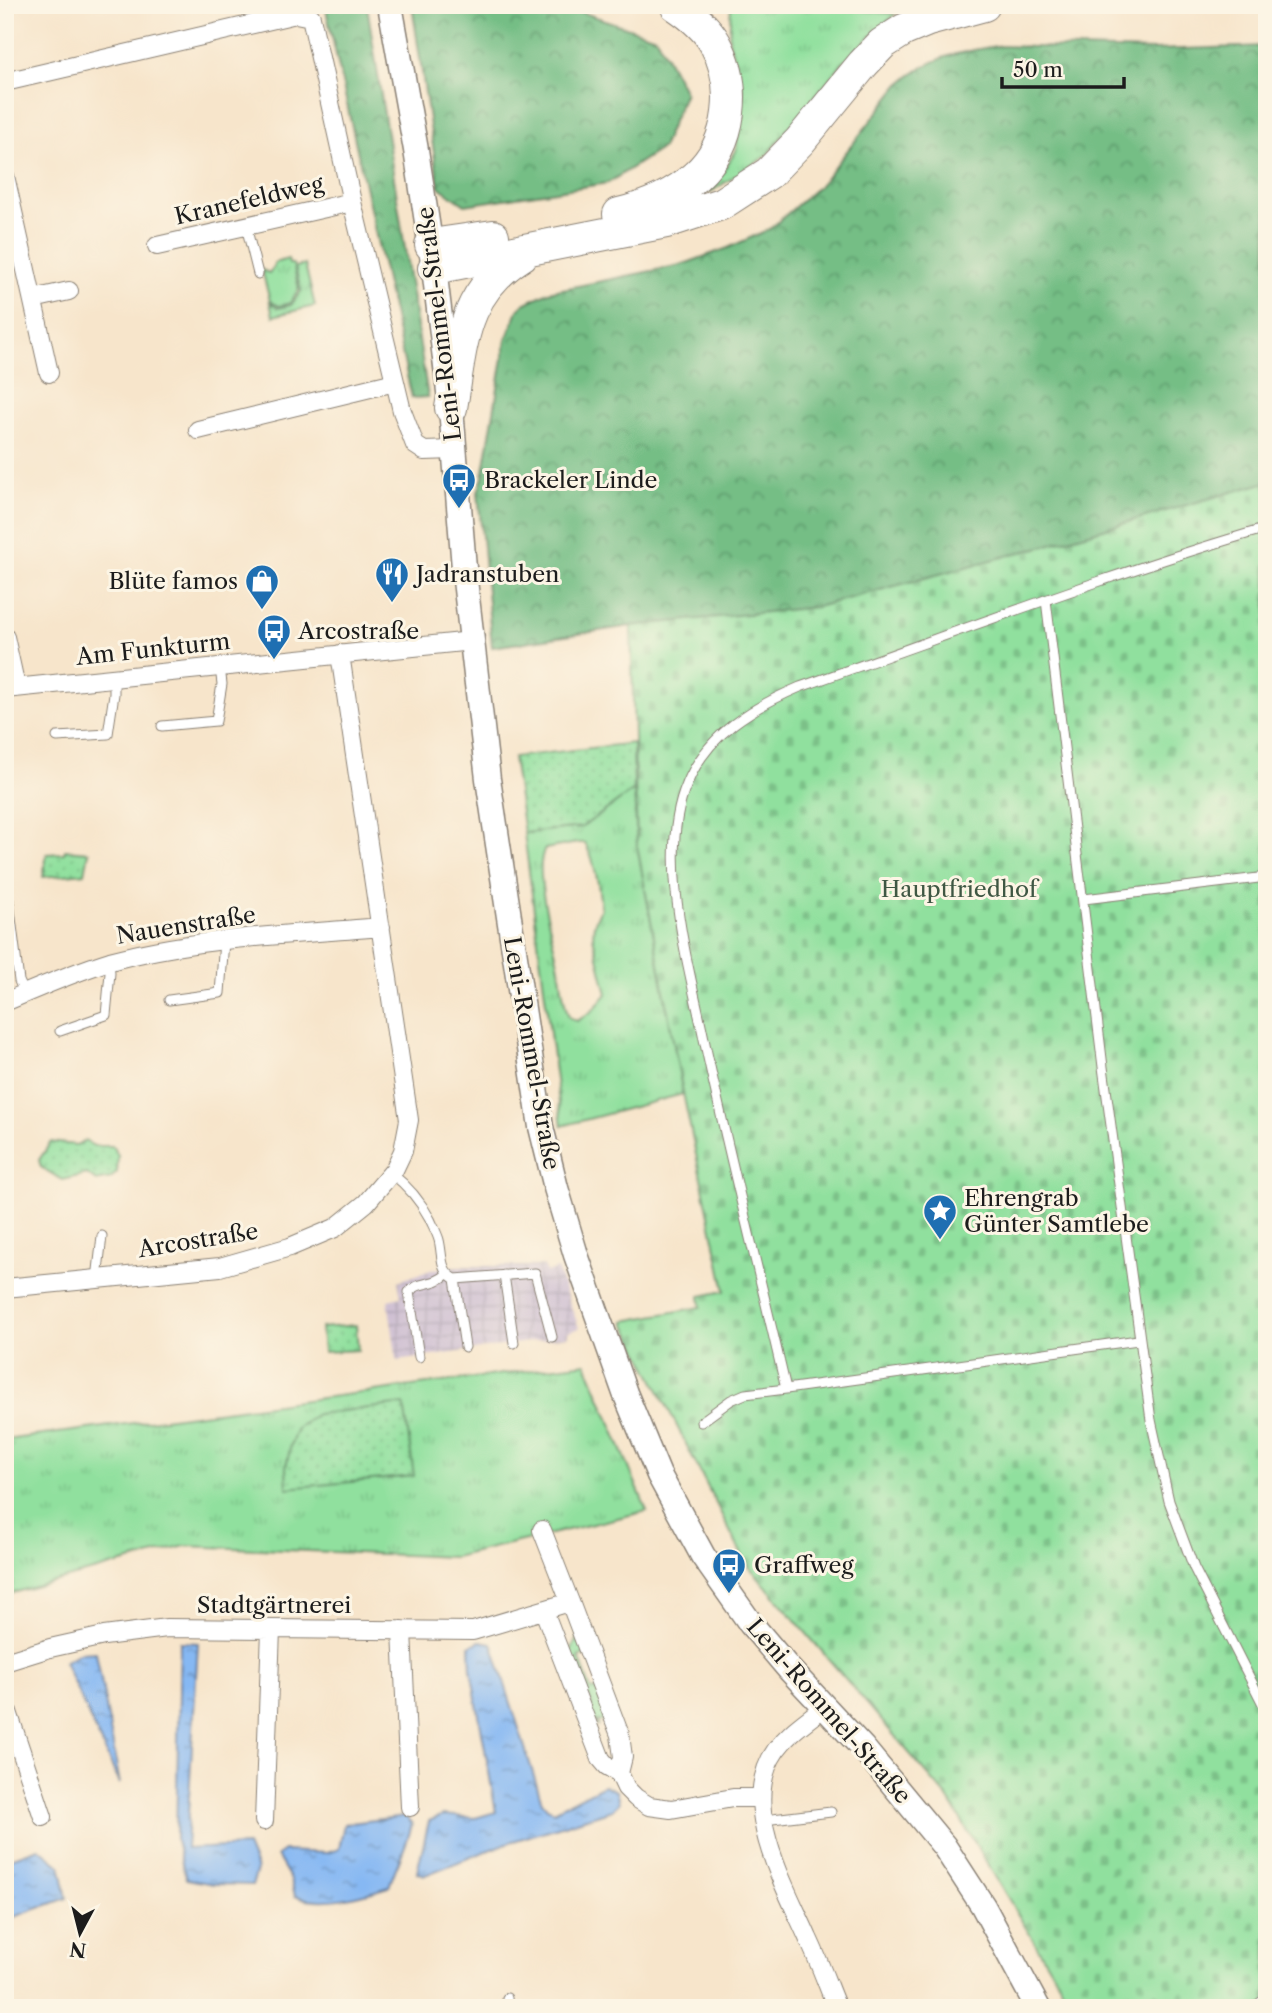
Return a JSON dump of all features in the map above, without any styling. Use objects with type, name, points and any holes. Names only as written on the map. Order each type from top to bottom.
[{"type":"highway","points":[[433,256],[631,211],[673,193],[697,175],[722,139],[728,119],[729,91],[726,70],[714,42],[702,26],[677,5]]},
{"type":"highway","points":[[433,256],[532,249],[666,222],[721,204],[769,173],[800,141],[882,44],[904,30],[928,20],[985,5]]},
{"type":"highway","points":[[451,408],[463,335],[474,305],[490,279],[532,249]]},
{"type":"main road","name":"Leni-Rommel-Straße","points":[[390,5],[433,256],[488,779],[541,1127],[576,1255],[625,1393],[659,1475],[681,1517],[729,1595],[774,1651],[863,1748],[944,1846],[983,1906],[1038,2008]]},
{"type":"street","points":[[5,82],[312,11],[352,202],[402,411],[415,445],[424,451],[454,450]]},
{"type":"street","points":[[5,176],[49,373]]},
{"type":"street","name":"Kranefeldweg","points":[[157,246],[352,202]]},
{"type":"street","points":[[33,299],[69,291]]},
{"type":"street","points":[[198,430],[395,382]]},
{"type":"street","points":[[5,637],[11,688]]},
{"type":"street","name":"Am Funkturm","points":[[11,688],[472,641]]},
{"type":"street","name":"Arcostraße","points":[[5,1288],[220,1267],[290,1247],[335,1227],[366,1203],[391,1173],[403,1151],[409,1120],[340,654]]},
{"type":"street","name":"Nauenstraße","points":[[5,1002],[109,962],[163,950],[224,941],[381,927]]},
{"type":"street","points":[[542,1530],[620,1735],[623,1757],[619,1773]]},
{"type":"street","name":"Stadtgärtnerei","points":[[5,1662],[50,1648],[123,1632],[167,1628],[472,1631],[570,1602]]},
{"type":"street","points":[[544,1611],[601,1759],[619,1773],[626,1788],[636,1798],[649,1806],[671,1808],[733,1798],[761,1797]]},
{"type":"street","points":[[264,1821],[271,1630]]},
{"type":"street","points":[[402,1630],[410,1807]]},
{"type":"street","points":[[5,1703],[43,1817]]},
{"type":"street","points":[[824,1707],[793,1730],[775,1751],[764,1777],[761,1797],[766,1837],[837,2008]]},
{"type":"lane","points":[[246,226],[258,274]]},
{"type":"lane","points":[[786,1389],[721,1121],[678,913],[675,841],[685,786],[695,766],[711,745],[761,704],[800,687],[1176,554],[1267,528]]},
{"type":"lane","points":[[1046,600],[1103,1067],[1138,1340],[1151,1420],[1169,1501],[1194,1569],[1267,1712]]},
{"type":"lane","points":[[162,726],[216,721],[222,684],[220,667]]},
{"type":"lane","points":[[57,737],[108,734],[114,677]]},
{"type":"lane","points":[[1084,898],[1267,877]]},
{"type":"lane","points":[[8,894],[19,981],[25,993]]},
{"type":"lane","points":[[169,1000],[220,993],[224,941]]},
{"type":"lane","points":[[60,1031],[106,1015],[109,962]]},
{"type":"lane","points":[[391,1173],[419,1200],[431,1221],[438,1239],[442,1266],[451,1276],[465,1347]]},
{"type":"lane","points":[[97,1280],[102,1236]]},
{"type":"lane","points":[[419,1357],[409,1292],[414,1286],[438,1282],[451,1276],[535,1273],[552,1337]]},
{"type":"lane","points":[[504,1275],[514,1343]]},
{"type":"lane","points":[[701,1422],[731,1400],[745,1394],[1138,1340]]},
{"type":"lane","points":[[764,1820],[831,1812]]},
{"type":"lane","points":[[1252,2008],[1267,1998]]},
{"type":"shaded area","points":[[457,1266],[544,1266],[546,1273],[557,1269],[579,1328],[568,1332],[568,1336],[397,1361],[388,1300],[401,1297],[398,1281],[434,1269]]},
{"type":"green space","points":[[325,5],[367,5],[428,397],[412,398]]},
{"type":"green space","points":[[412,5],[560,5],[656,37],[685,92],[662,148],[608,183],[465,205],[439,187]]},
{"type":"green space","points":[[731,5],[818,5],[896,14],[845,60],[766,156],[709,193],[736,151],[743,90],[729,41]]},
{"type":"green space","points":[[996,46],[1154,50],[1267,46],[1267,482],[1041,547],[817,607],[631,626],[492,647],[478,492],[483,477],[506,340],[518,310],[548,292],[681,265],[770,229],[821,184],[900,84],[923,67],[945,57]]},
{"type":"green space","points":[[288,259],[289,264],[293,264],[299,289],[290,303],[279,306],[270,301],[262,270],[269,273],[274,263]]},
{"type":"green space","points":[[305,265],[315,306],[273,316],[270,303],[278,308],[291,305],[301,291],[295,267]]},
{"type":"green space","name":"Hauptfriedhof","points":[[1267,482],[1267,2008],[1074,2008],[948,1798],[746,1563],[624,1321],[701,1307],[700,1296],[725,1291],[683,1093],[637,845],[631,626],[817,607],[1041,547]]},
{"type":"green space","points":[[633,743],[634,790],[582,827],[524,833],[513,757]]},
{"type":"green space","points":[[634,790],[637,845],[683,1094],[562,1126],[524,833],[582,827]],"holes":[[[585,843],[598,883],[601,908],[594,924],[593,937],[607,994],[592,1011],[577,1021],[569,1017],[565,1004],[541,871],[545,849]]]},
{"type":"green space","points":[[65,850],[89,852],[85,873],[43,877],[47,854],[64,853]]},
{"type":"green space","points":[[85,1141],[94,1146],[112,1146],[118,1155],[117,1172],[111,1178],[96,1181],[87,1174],[62,1180],[41,1167],[39,1160],[51,1142],[76,1145]]},
{"type":"green space","points":[[356,1325],[358,1350],[323,1352],[321,1328]]},
{"type":"green space","points":[[586,1363],[647,1511],[454,1557],[185,1546],[5,1595],[5,1440]]},
{"type":"green space","points":[[404,1404],[414,1476],[287,1488],[286,1467],[297,1428],[317,1414]]},
{"type":"green space","points":[[578,1636],[585,1654],[579,1657],[591,1690],[597,1689],[609,1722],[597,1721],[598,1727],[586,1707],[592,1705],[580,1673],[574,1675],[568,1657]]},
{"type":"water","points":[[480,1641],[492,1643],[542,1802],[547,1808],[554,1811],[604,1785],[616,1791],[619,1803],[612,1810],[507,1843],[425,1875],[417,1872],[429,1821],[443,1815],[475,1818],[496,1812],[471,1670],[470,1646]]},
{"type":"water","points":[[180,1642],[198,1643],[186,1849],[247,1846],[257,1870],[252,1885],[214,1884],[186,1879],[176,1840]]},
{"type":"water","points":[[96,1652],[120,1784],[64,1662],[79,1653]]},
{"type":"water","points":[[405,1816],[412,1824],[389,1887],[330,1900],[295,1896],[291,1880],[277,1856],[284,1851],[327,1853],[339,1849],[344,1824]]},
{"type":"water","points":[[39,1848],[60,1865],[67,1898],[5,1920],[5,1860]]},
{"type":"place","name":"Brackeler Linde","points":[[459,510]]},
{"type":"place","name":"Jadranstuben","points":[[392,604]]},
{"type":"place","name":"Blüte famos","points":[[262,611]]},
{"type":"place","name":"Arcostraße","points":[[274,661]]},
{"type":"place","name":"Ehrengrab Günter Samtlebe","points":[[940,1241]]},
{"type":"place","name":"Graffweg","points":[[729,1595]]}]
